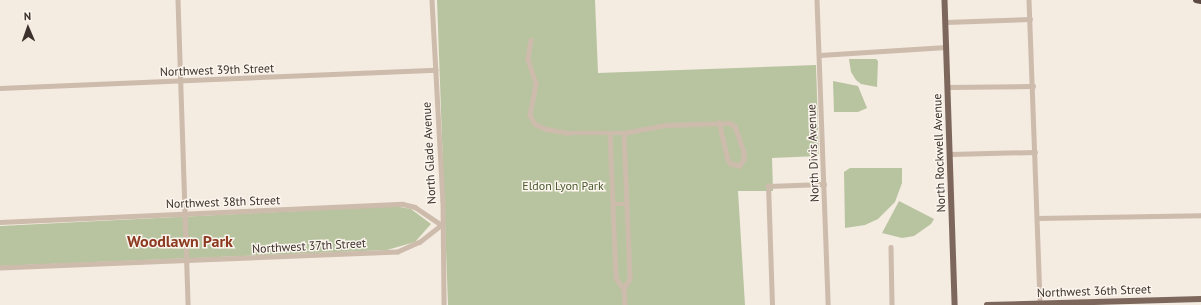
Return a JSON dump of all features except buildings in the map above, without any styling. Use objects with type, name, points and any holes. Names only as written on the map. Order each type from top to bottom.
[{"type":"highway","points":[[1196,0],[1201,1]]},
{"type":"main road","name":"North Rockwell Avenue","points":[[944,0],[956,305]]},
{"type":"main road","name":"Northwest 36th Street","points":[[987,305],[1201,299]]},
{"type":"street","points":[[178,0],[182,81],[188,305]]},
{"type":"street","name":"North Glade Avenue","points":[[432,0],[436,70],[444,305]]},
{"type":"street","name":"North Divis Avenue","points":[[817,0],[828,305]]},
{"type":"street","points":[[1029,0],[1040,303]]},
{"type":"street","points":[[946,22],[1030,19]]},
{"type":"street","points":[[531,40],[528,59],[536,84],[530,115],[535,124],[546,129],[568,133],[624,133],[665,125],[729,122],[735,126],[745,156],[740,166],[730,164],[726,158],[719,123]]},
{"type":"street","points":[[820,54],[946,47]]},
{"type":"street","name":"Northwest 39th Street","points":[[0,88],[436,70]]},
{"type":"street","points":[[948,87],[1033,86]]},
{"type":"street","points":[[610,133],[616,278],[624,289],[625,305]]},
{"type":"street","points":[[624,133],[630,279],[624,289]]},
{"type":"street","points":[[951,154],[1034,152]]},
{"type":"street","points":[[772,305],[768,186],[824,184]]},
{"type":"street","name":"Northwest 38th Street","points":[[0,222],[403,204],[414,207],[442,225]]},
{"type":"street","points":[[613,204],[627,204]]},
{"type":"street","points":[[1037,218],[1201,215]]},
{"type":"street","name":"Northwest 37th Street","points":[[0,268],[186,262],[398,252],[420,242],[442,225]]},
{"type":"street","points":[[891,247],[892,305]]},
{"type":"green space","name":"Eldon Lyon Park","points":[[437,0],[595,0],[598,73],[816,65],[819,156],[772,158],[773,191],[738,191],[745,305],[448,305]]},
{"type":"green space","points":[[849,59],[876,59],[878,61],[877,87],[861,84],[856,80],[851,72]]},
{"type":"green space","points":[[833,81],[858,86],[867,108],[858,112],[834,112]]},
{"type":"green space","points":[[850,168],[902,168],[902,183],[895,202],[878,219],[865,225],[845,228],[844,172]]},
{"type":"green space","points":[[899,201],[934,219],[931,224],[914,236],[902,238],[882,233]]},
{"type":"green space","points":[[395,206],[411,209],[431,224],[415,242],[387,250],[0,266],[0,226]]},
{"type":"district","name":"Woodlawn Park","points":[[180,241]]}]
